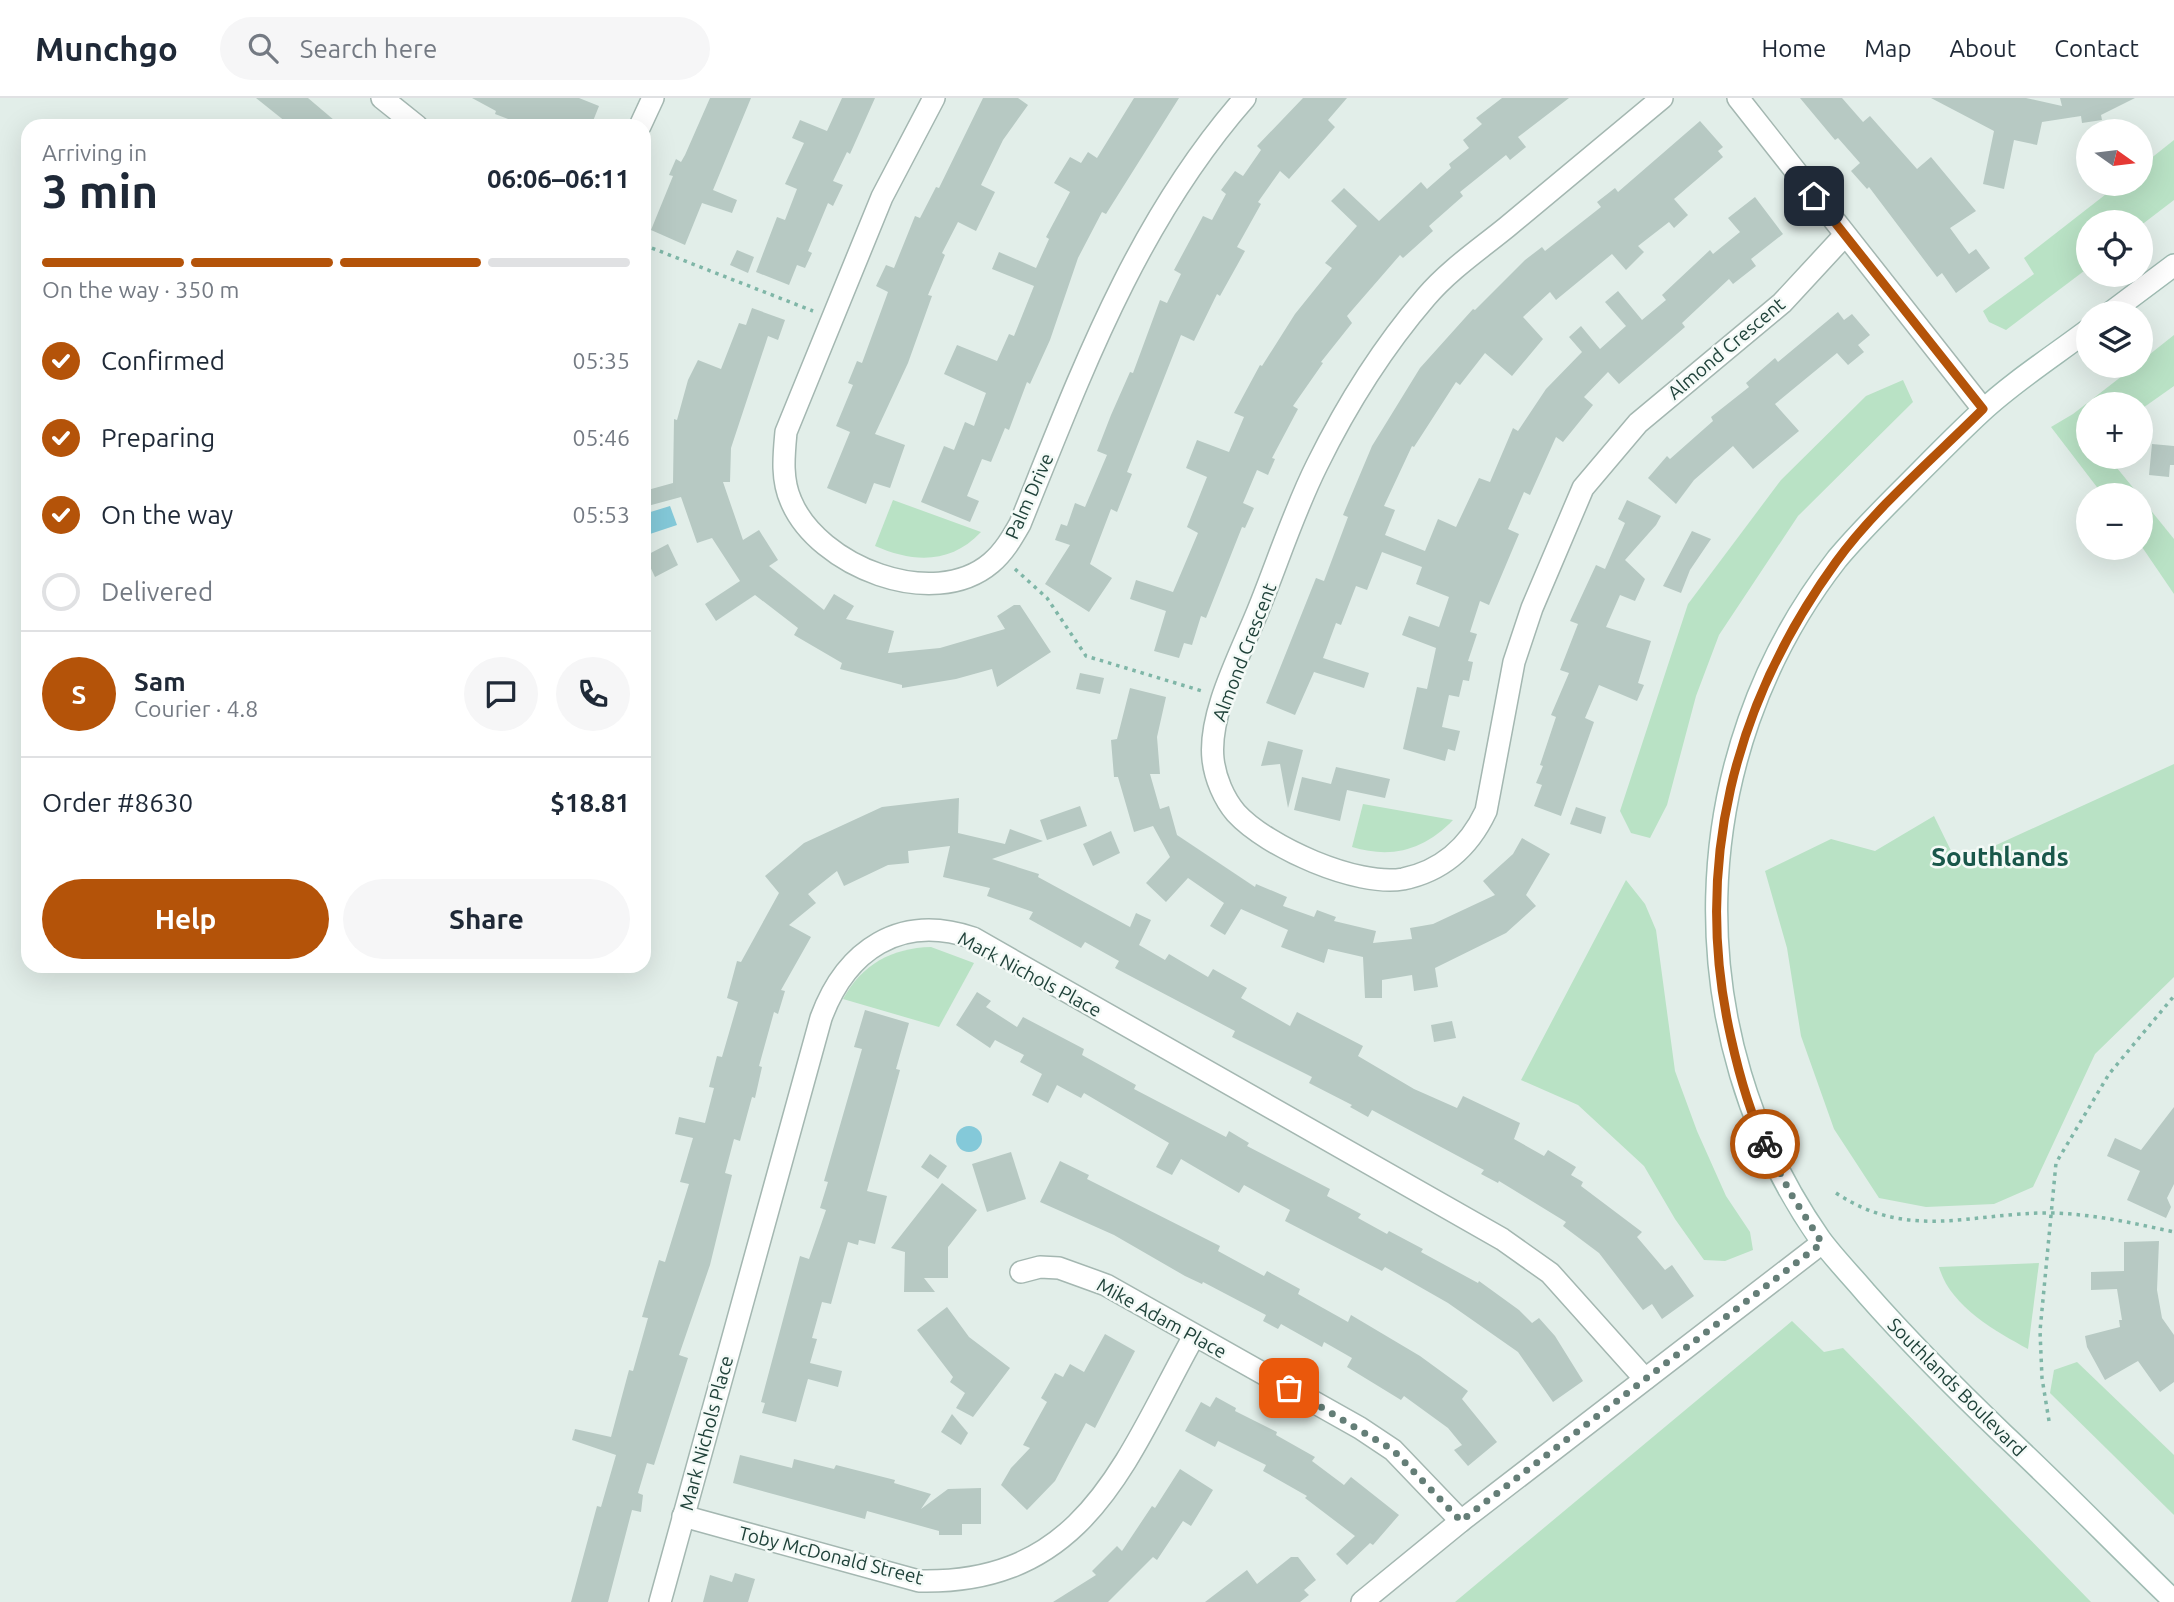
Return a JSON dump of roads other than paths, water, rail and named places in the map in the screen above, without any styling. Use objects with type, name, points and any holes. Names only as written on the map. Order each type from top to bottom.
[{"type":"street","points":[[382,98],[408,119]]},
{"type":"street","points":[[643,119],[653,98]]},
{"type":"street","name":"Palm Drive","points":[[934,98],[877,210],[786,432],[783,464],[790,500],[808,530],[834,553],[871,571],[912,583],[933,583],[972,574],[990,564],[1007,547],[1020,524],[1098,332],[1135,256],[1193,161],[1245,98]]},
{"type":"street","name":"Almond Crescent","points":[[1662,98],[1428,294],[1394,337],[1338,426],[1306,492],[1230,681],[1212,741],[1213,763],[1227,799],[1235,811],[1262,835],[1303,856],[1350,874],[1375,879],[1401,879],[1424,873],[1443,864],[1461,849],[1476,833],[1486,811],[1514,662],[1536,596],[1583,488],[1638,423],[1782,303],[1845,235]]},
{"type":"street","points":[[1738,98],[1983,409]]},
{"type":"street","points":[[2126,301],[2174,265]]},
{"type":"street","name":"Southlands Boulevard","points":[[2076,339],[1983,409],[1838,559],[1800,614],[1770,670],[1745,730],[1727,798],[1717,869],[1716,938],[1724,1007],[1738,1067],[1758,1130],[1791,1194],[1822,1243],[1920,1354],[2174,1601]]},
{"type":"street","name":"Mark Nichols Place","points":[[660,1602],[830,993],[848,966],[866,951],[893,936],[918,930],[954,931],[973,938],[1502,1239],[1550,1273],[1645,1379]]},
{"type":"street","points":[[1362,1602],[1461,1521],[1822,1243]]},
{"type":"street","name":"Mike Adam Place","points":[[1021,1272],[1040,1266],[1059,1268],[1107,1285],[1360,1428],[1393,1450],[1461,1521]]},
{"type":"street","name":"Toby McDonald Street","points":[[683,1517],[919,1581],[950,1581],[1001,1572],[1055,1545],[1076,1528],[1098,1503],[1194,1336]]},
{"type":"water","points":[[670,506],[677,525],[651,534],[651,512]]},
{"type":"water","points":[[969,1126],[978,1130],[982,1139],[978,1148],[969,1152],[960,1148],[956,1139],[960,1130]]},
{"type":"district","name":"Southlands","points":[[2000,857]]}]
